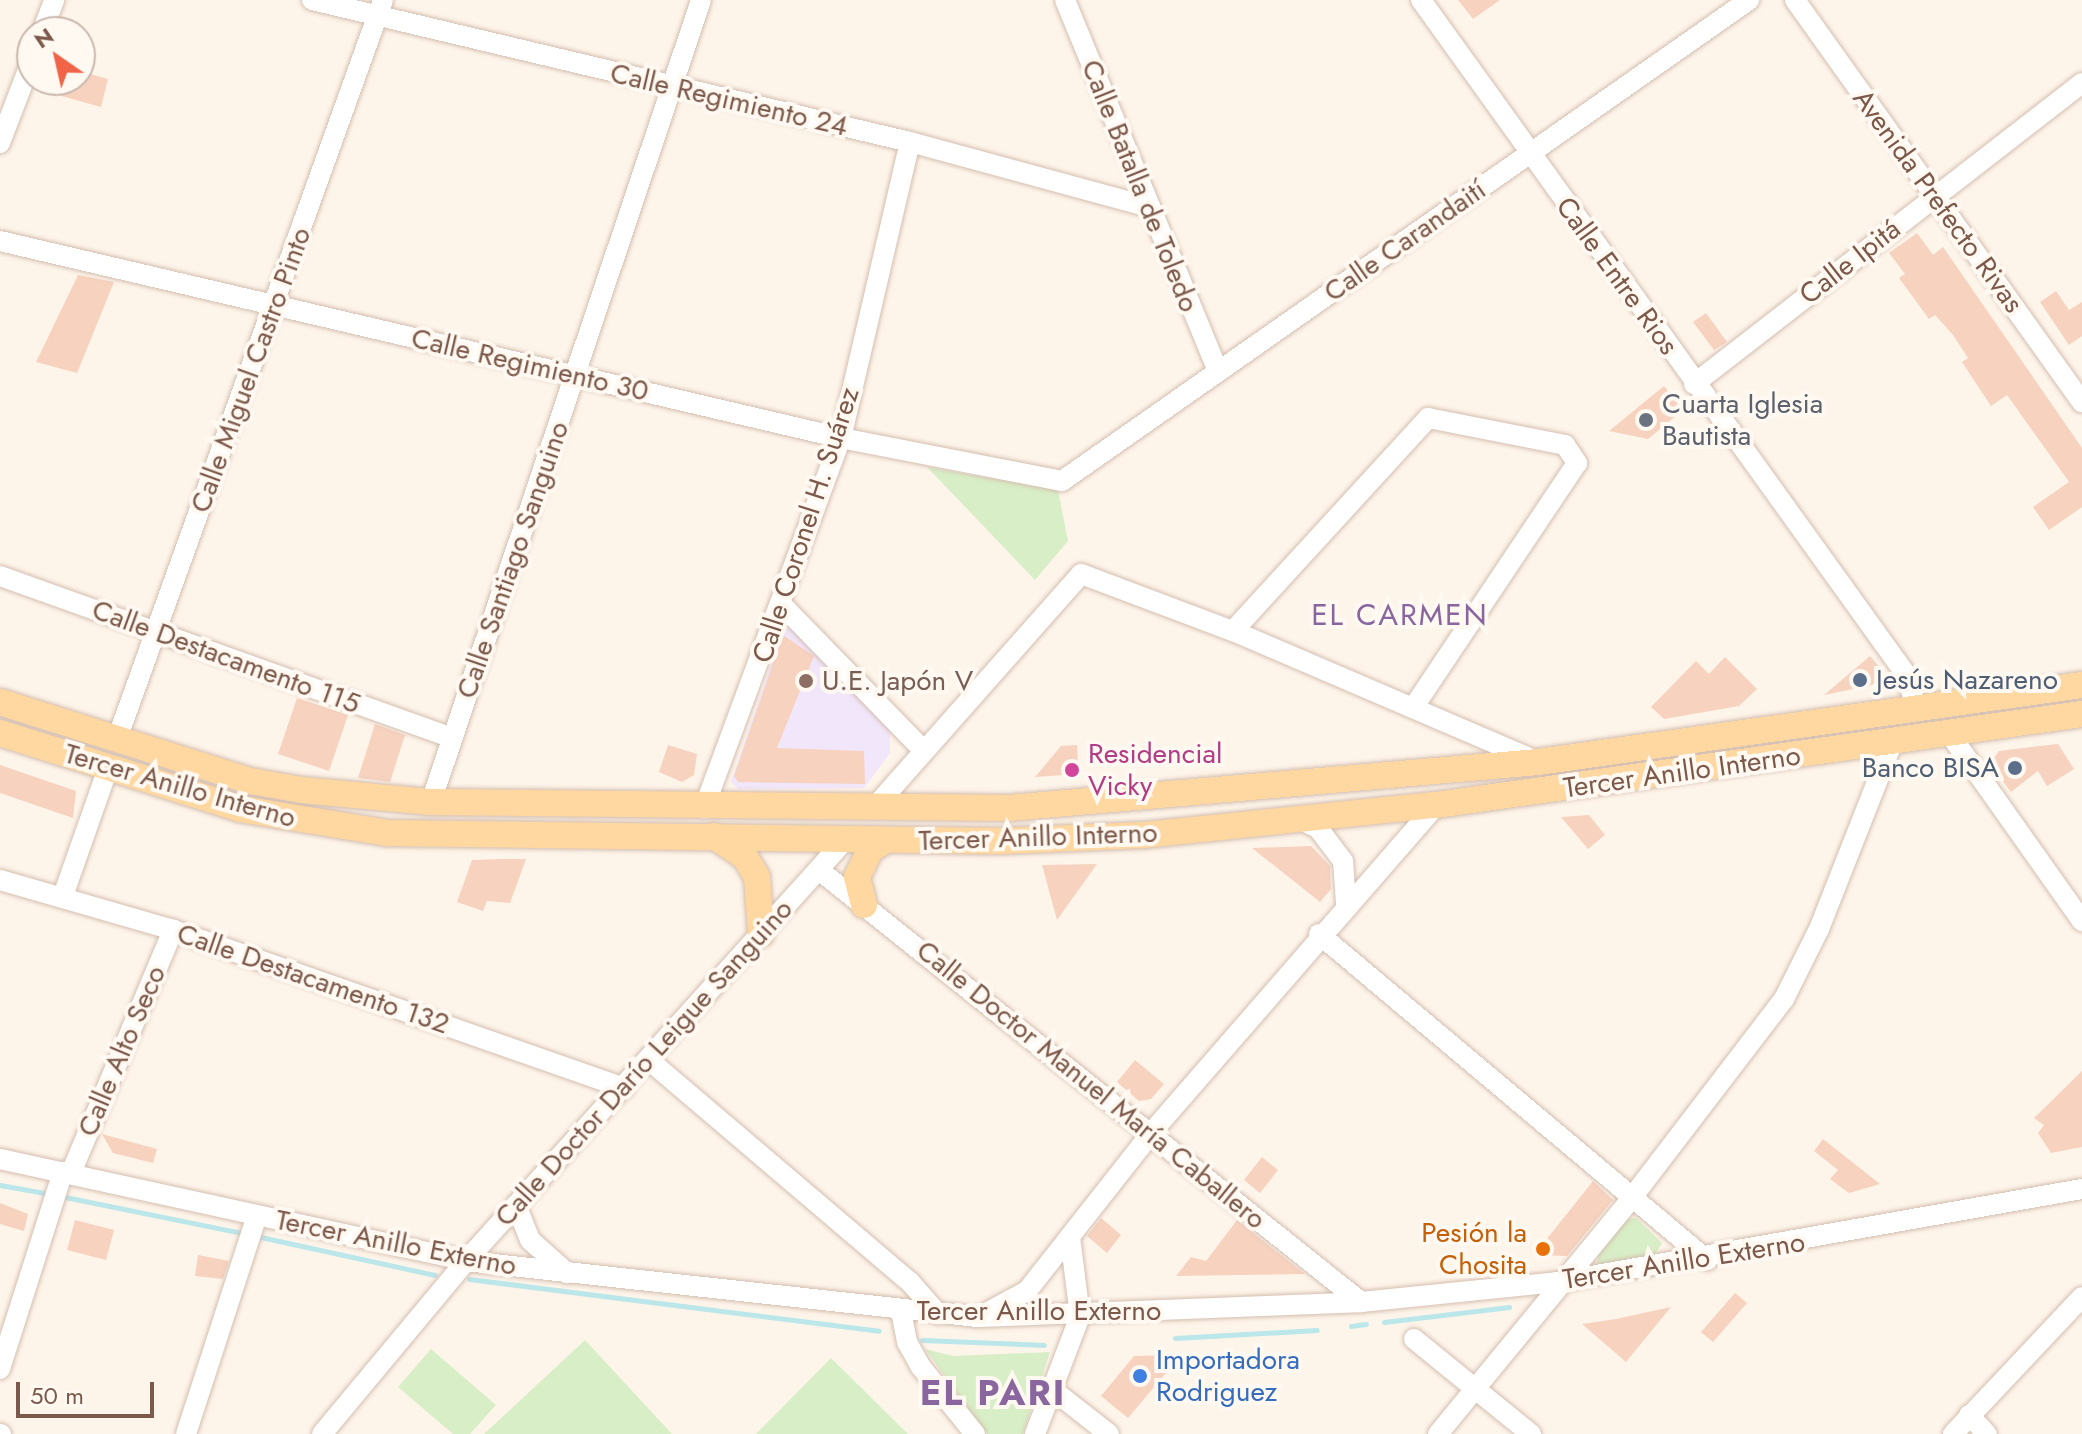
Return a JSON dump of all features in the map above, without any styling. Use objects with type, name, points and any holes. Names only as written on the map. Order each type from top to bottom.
[{"type":"main road","name":"Tercer Anillo Interno","points":[[0,733],[241,809],[388,833],[706,821],[874,808],[1148,801],[1491,754],[1538,762],[1918,711],[2082,685]]},
{"type":"main road","name":"Tercer Anillo Interno","points":[[0,702],[250,781],[431,802],[676,806],[706,821],[845,840],[883,842],[1144,835],[1436,805],[1951,736],[2082,714]]},
{"type":"main road","points":[[1714,768],[1716,749],[1760,733]]},
{"type":"main road","points":[[1608,781],[1655,763],[1659,746]]},
{"type":"main road","points":[[388,833],[410,825],[431,802]]},
{"type":"main road","points":[[676,806],[705,815],[819,825],[845,840],[870,818],[957,808]]},
{"type":"main road","points":[[706,821],[757,877],[761,934]]},
{"type":"main road","points":[[864,905],[857,877],[861,862],[883,842]]},
{"type":"street","name":"Calle Regimiento 24","points":[[312,0],[380,9],[672,87],[910,142],[1146,206]]},
{"type":"street","name":"Calle Santiago Sanguino","points":[[431,802],[701,0]]},
{"type":"street","name":"Calle Batalla de Toledo","points":[[1065,0],[1146,206],[1218,372]]},
{"type":"street","name":"Calle Entre Rios","points":[[1421,0],[1694,384],[1905,673],[1918,711]]},
{"type":"street","name":"Calle Carandaití","points":[[1062,481],[1749,0]]},
{"type":"street","name":"Avenida Prefecto Rivas","points":[[1795,0],[2082,402]]},
{"type":"street","name":"Calle Miguel Castro Pinto","points":[[117,739],[380,9]]},
{"type":"street","name":"Calle Ipitá","points":[[1694,384],[2082,83]]},
{"type":"street","points":[[0,143],[18,96]]},
{"type":"street","name":"Calle Coronel H. Suárez","points":[[706,821],[841,438],[910,142]]},
{"type":"street","name":"Calle Regimiento 30","points":[[0,241],[841,438],[1062,481]]},
{"type":"street","points":[[1233,631],[1428,418],[1565,445],[1577,463],[1413,708]]},
{"type":"street","points":[[874,808],[1070,581],[1092,574],[1413,708],[1491,754]]},
{"type":"street","name":"Calle Destacamento 115","points":[[0,576],[452,738]]},
{"type":"street","points":[[782,605],[923,750]]},
{"type":"street","points":[[1951,736],[2082,921]]},
{"type":"street","points":[[1438,1434],[1557,1282],[1634,1195],[1784,999],[1819,929],[1892,744]]},
{"type":"street","points":[[63,896],[108,768]]},
{"type":"street","points":[[977,1317],[1027,1291],[1152,1132],[1319,934],[1436,805]]},
{"type":"street","points":[[1300,819],[1318,828],[1343,861],[1346,903]]},
{"type":"street","name":"Calle Doctor Darío Leigue Sanguino","points":[[322,1434],[463,1265],[845,840]]},
{"type":"street","name":"Calle Doctor Manuel María Caballero","points":[[819,870],[1152,1132],[1361,1302]]},
{"type":"street","name":"Calle Destacamento 132","points":[[0,880],[173,930],[624,1088]]},
{"type":"street","name":"Calle Alto Seco","points":[[0,1369],[61,1184],[173,930]]},
{"type":"street","points":[[1319,934],[1634,1195],[1707,1260]]},
{"type":"street","points":[[649,1060],[910,1282],[938,1314]]},
{"type":"street","name":"Tercer Anillo Externo","points":[[0,1159],[61,1184],[463,1265],[977,1317],[1080,1316],[1361,1302],[1557,1282],[1707,1260],[2082,1189]]},
{"type":"street","points":[[516,1205],[541,1255],[571,1275]]},
{"type":"street","points":[[186,1434],[255,1223]]},
{"type":"street","points":[[1035,1434],[1049,1387],[1080,1316],[1070,1237]]},
{"type":"street","points":[[1953,1434],[2082,1297]]},
{"type":"street","points":[[901,1311],[921,1367],[975,1434]]},
{"type":"street","points":[[1414,1339],[1531,1434]]},
{"type":"street","points":[[1049,1387],[1109,1434]]},
{"type":"street","points":[[1969,1415],[1987,1434]]},
{"type":"shaded area","name":"U.E. Japón V","points":[[791,625],[890,728],[890,753],[864,788],[738,789],[731,782],[781,635]]},
{"type":"green space","points":[[927,467],[1058,490],[1068,541],[1035,580]]},
{"type":"green space","points":[[1636,1218],[1662,1243],[1652,1259],[1597,1267],[1599,1247],[1623,1219]]},
{"type":"green space","points":[[585,1340],[672,1434],[484,1434]]},
{"type":"green space","points":[[431,1349],[496,1405],[470,1434],[453,1434],[398,1387]]},
{"type":"green space","points":[[925,1349],[953,1356],[1050,1352],[1023,1434],[987,1434]]},
{"type":"green space","points":[[831,1358],[908,1434],[756,1434]]},
{"type":"building","points":[[1458,0],[1500,0],[1473,19]]},
{"type":"building","points":[[96,76],[108,79],[101,107],[61,96],[96,96]]},
{"type":"building","points":[[1917,233],[1933,255],[1943,247],[2082,448],[2082,507],[2049,530],[2033,507],[2069,482],[2007,395],[1991,406],[1962,362],[1968,358],[1953,335],[1935,315],[1929,319],[1899,278],[1905,274],[1889,253]]},
{"type":"building","points":[[78,275],[114,282],[77,373],[36,362]]},
{"type":"building","points":[[2056,291],[2069,310],[2082,302],[2082,336],[2069,345],[2040,302]]},
{"type":"building","points":[[1706,313],[1727,342],[1714,350],[1693,322]]},
{"type":"building","name":"Cuarta Iglesia Bautista","points":[[1664,386],[1683,410],[1648,439],[1609,431]]},
{"type":"building","points":[[783,635],[814,656],[777,748],[864,751],[865,784],[738,782],[734,776]]},
{"type":"building","name":"Jesús Nazareno","points":[[1870,656],[1885,674],[1872,685],[1824,695]]},
{"type":"building","points":[[1725,657],[1757,689],[1739,706],[1664,719],[1651,707],[1696,661],[1709,674]]},
{"type":"building","points":[[297,698],[348,715],[329,771],[278,754]]},
{"type":"building","points":[[375,724],[405,735],[390,782],[358,778]]},
{"type":"building","points":[[2058,744],[2074,769],[2047,786],[2038,771],[2011,792],[1990,764],[1999,751]]},
{"type":"building","points":[[668,745],[697,754],[694,775],[682,782],[659,772]]},
{"type":"building","points":[[1077,745],[1078,774],[1035,777],[1061,746]]},
{"type":"building","points":[[0,765],[76,791],[73,818],[0,793]]},
{"type":"building","points":[[1589,815],[1605,835],[1588,849],[1561,817]]},
{"type":"building","points":[[1311,846],[1330,866],[1331,889],[1320,902],[1252,848]]},
{"type":"building","points":[[526,859],[510,903],[487,901],[483,911],[457,902],[472,860]]},
{"type":"building","points":[[1097,864],[1057,920],[1042,865]]},
{"type":"building","points":[[1135,1060],[1164,1084],[1151,1099],[1139,1101],[1117,1082]]},
{"type":"building","points":[[2082,1071],[2082,1147],[2051,1153],[2038,1133],[2044,1125],[2034,1118]]},
{"type":"building","points":[[102,1134],[157,1149],[153,1163],[113,1153]]},
{"type":"building","points":[[1823,1139],[1880,1184],[1849,1193],[1830,1179],[1838,1170],[1814,1151]]},
{"type":"building","points":[[1262,1157],[1278,1170],[1260,1193],[1244,1180]]},
{"type":"building","points":[[1593,1181],[1613,1200],[1567,1256],[1534,1255]]},
{"type":"building","points":[[0,1203],[28,1214],[24,1231],[0,1224]]},
{"type":"building","points":[[1101,1218],[1121,1235],[1107,1253],[1087,1236]]},
{"type":"building","points":[[75,1220],[114,1230],[106,1260],[67,1250]]},
{"type":"building","points":[[1237,1220],[1305,1274],[1176,1276],[1191,1257],[1206,1261]]},
{"type":"building","points":[[198,1255],[229,1261],[223,1279],[195,1276]]},
{"type":"building","points":[[1735,1293],[1747,1303],[1713,1342],[1701,1332]]},
{"type":"building","points":[[1671,1307],[1626,1362],[1582,1324],[1616,1319]]},
{"type":"building","name":"Importadora Rodriguez","points":[[1181,1355],[1128,1418],[1101,1396],[1134,1356]]},
{"type":"waterway","points":[[0,1185],[50,1194]]},
{"type":"waterway","points":[[60,1196],[246,1234]]},
{"type":"waterway","points":[[256,1236],[435,1275]]},
{"type":"waterway","points":[[469,1279],[879,1331]]},
{"type":"waterway","points":[[1384,1322],[1509,1307]]},
{"type":"waterway","points":[[1351,1326],[1366,1324]]},
{"type":"waterway","points":[[1175,1338],[1317,1330]]},
{"type":"waterway","points":[[922,1340],[1044,1345]]},
{"type":"place","name":"Cuarta Iglesia Bautista","points":[[1646,420]]},
{"type":"place","name":"Jesús Nazareno","points":[[1860,680]]},
{"type":"place","name":"U.E. Japón V","points":[[806,681]]},
{"type":"place","name":"Banco BISA","points":[[2015,768]]},
{"type":"place","name":"Residencial Vicky","points":[[1072,770]]},
{"type":"place","name":"Pesión la Chosita","points":[[1543,1249]]},
{"type":"place","name":"Importadora Rodriguez","points":[[1140,1376]]},
{"type":"district","name":"EL CARMEN","points":[[1400,615]]},
{"type":"district","name":"EL PARI","points":[[993,1393]]}]
